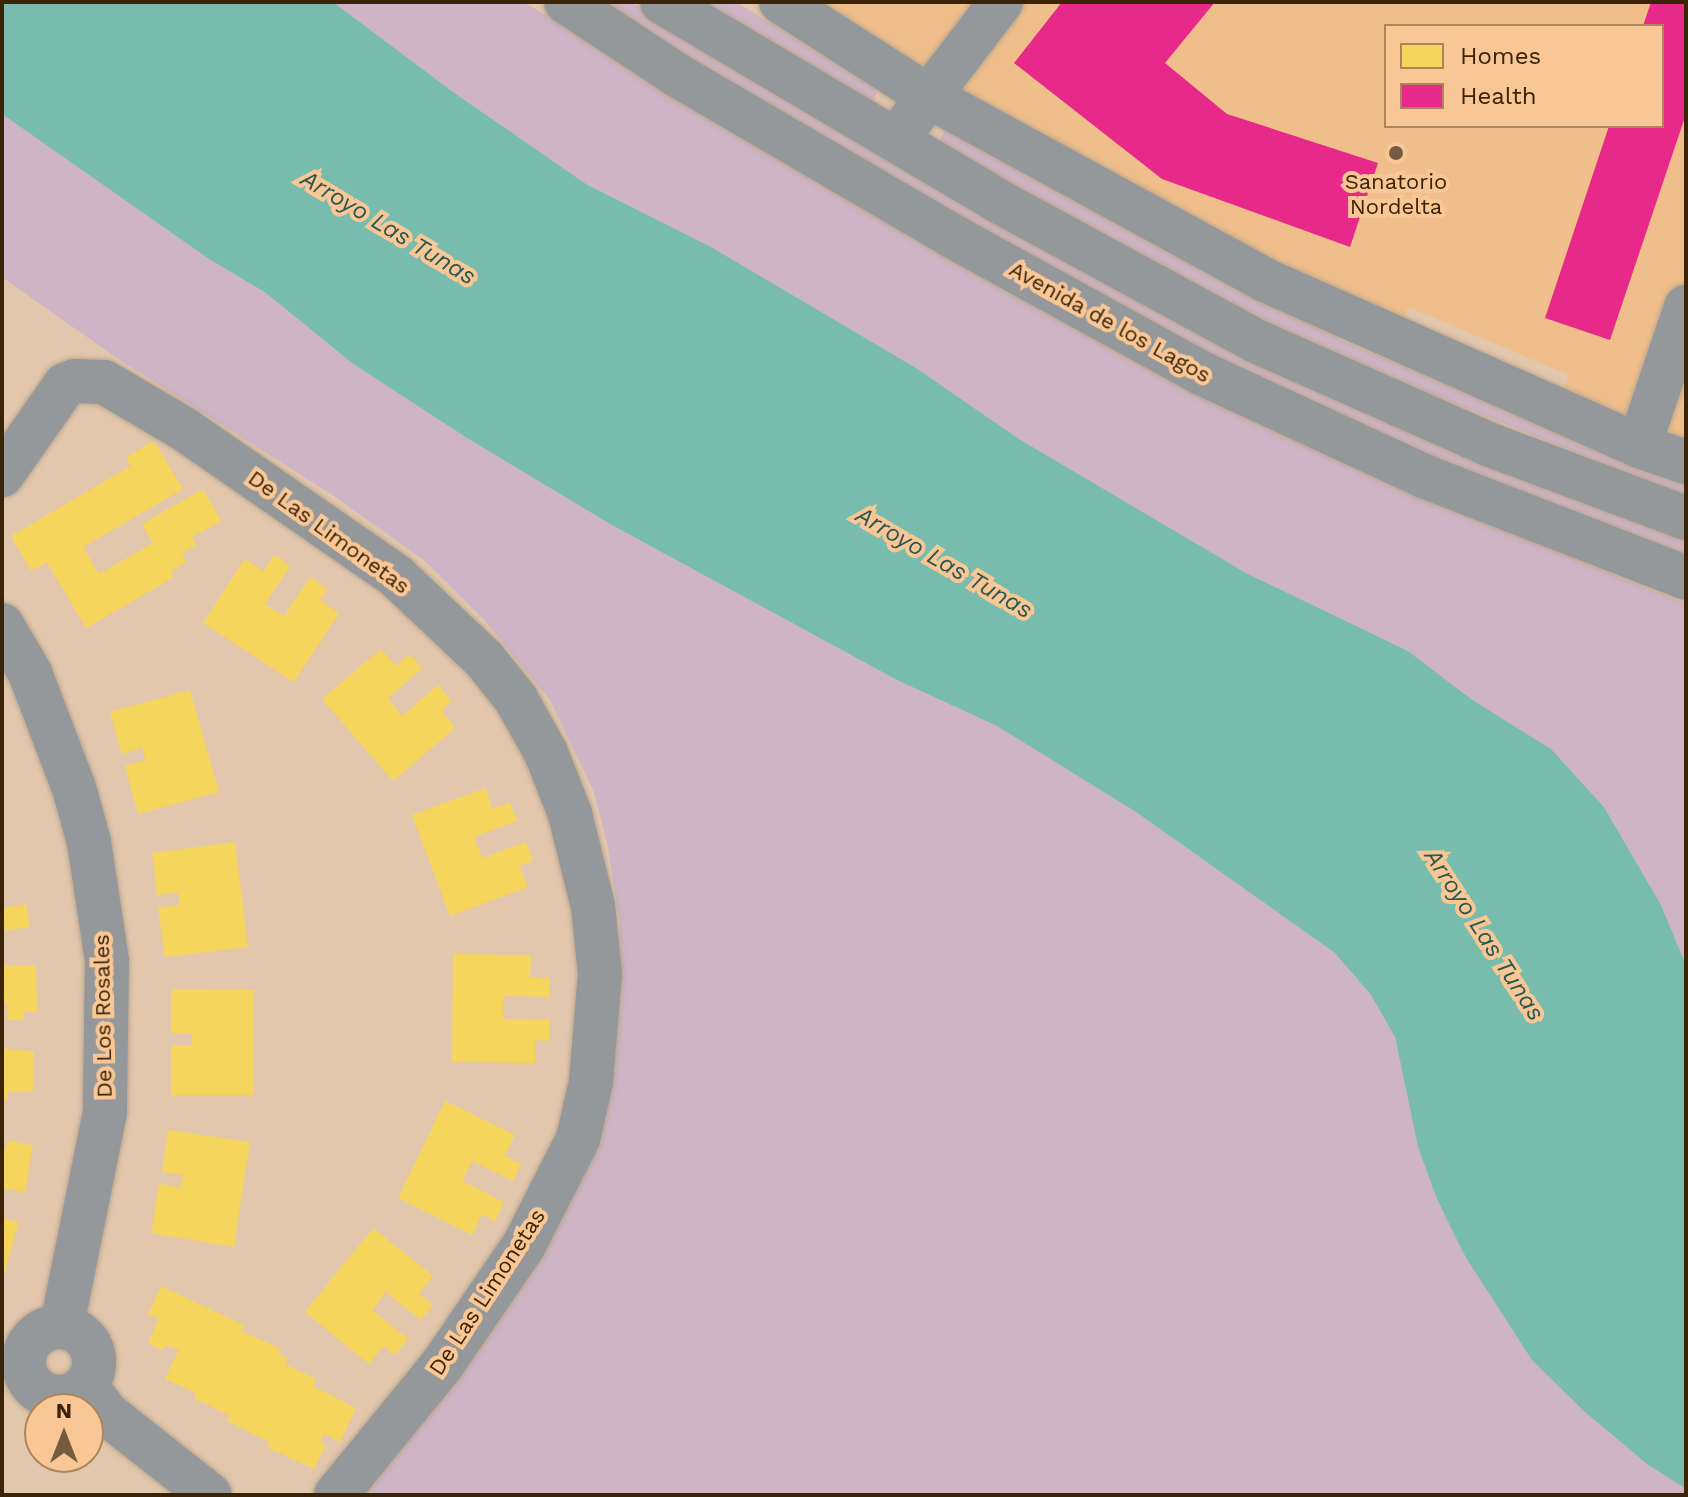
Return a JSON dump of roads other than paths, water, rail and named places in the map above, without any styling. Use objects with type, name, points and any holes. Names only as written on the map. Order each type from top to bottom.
[{"type":"street","name":"Avenida de los Lagos","points":[[566,2],[690,83],[954,237],[1201,373],[1426,477],[1686,578]]},
{"type":"street","points":[[662,2],[895,142],[1256,341],[1488,444],[1686,518]]},
{"type":"street","points":[[781,2],[928,96],[1265,280],[1639,446],[1686,462]]},
{"type":"street","points":[[895,142],[1001,2]]},
{"type":"street","points":[[1639,446],[1686,307]]},
{"type":"street","name":"De Las Limonetas","points":[[2,475],[65,385],[75,381],[104,382],[184,429],[396,576],[484,659],[516,699],[546,753],[570,814],[593,906],[600,974],[591,1082],[578,1139],[524,1245],[442,1365],[336,1495]]},
{"type":"street","name":"De Los Rosales","points":[[2,625],[30,673],[74,788],[89,842],[107,961],[105,1112],[62,1326]]},
{"type":"street","points":[[62,1326],[83,1335],[94,1354],[92,1376],[86,1386],[65,1397],[53,1397],[32,1385],[23,1363],[31,1341],[50,1327],[62,1326]]},
{"type":"street","points":[[86,1386],[106,1413],[210,1495]]},
{"type":"water","name":"Arroyo Las Tunas","points":[[2,2],[333,2],[453,92],[586,184],[711,247],[916,368],[1019,439],[1246,573],[1408,651],[1471,699],[1551,749],[1604,807],[1661,905],[1686,965],[1686,1489],[1647,1464],[1585,1412],[1532,1360],[1465,1256],[1437,1199],[1418,1147],[1395,1037],[1371,995],[1335,953],[1136,812],[997,726],[897,680],[610,524],[467,438],[352,363],[266,293],[209,259],[2,114]]},
{"type":"place","name":"Sanatorio Nordelta","points":[[1396,153]]}]
